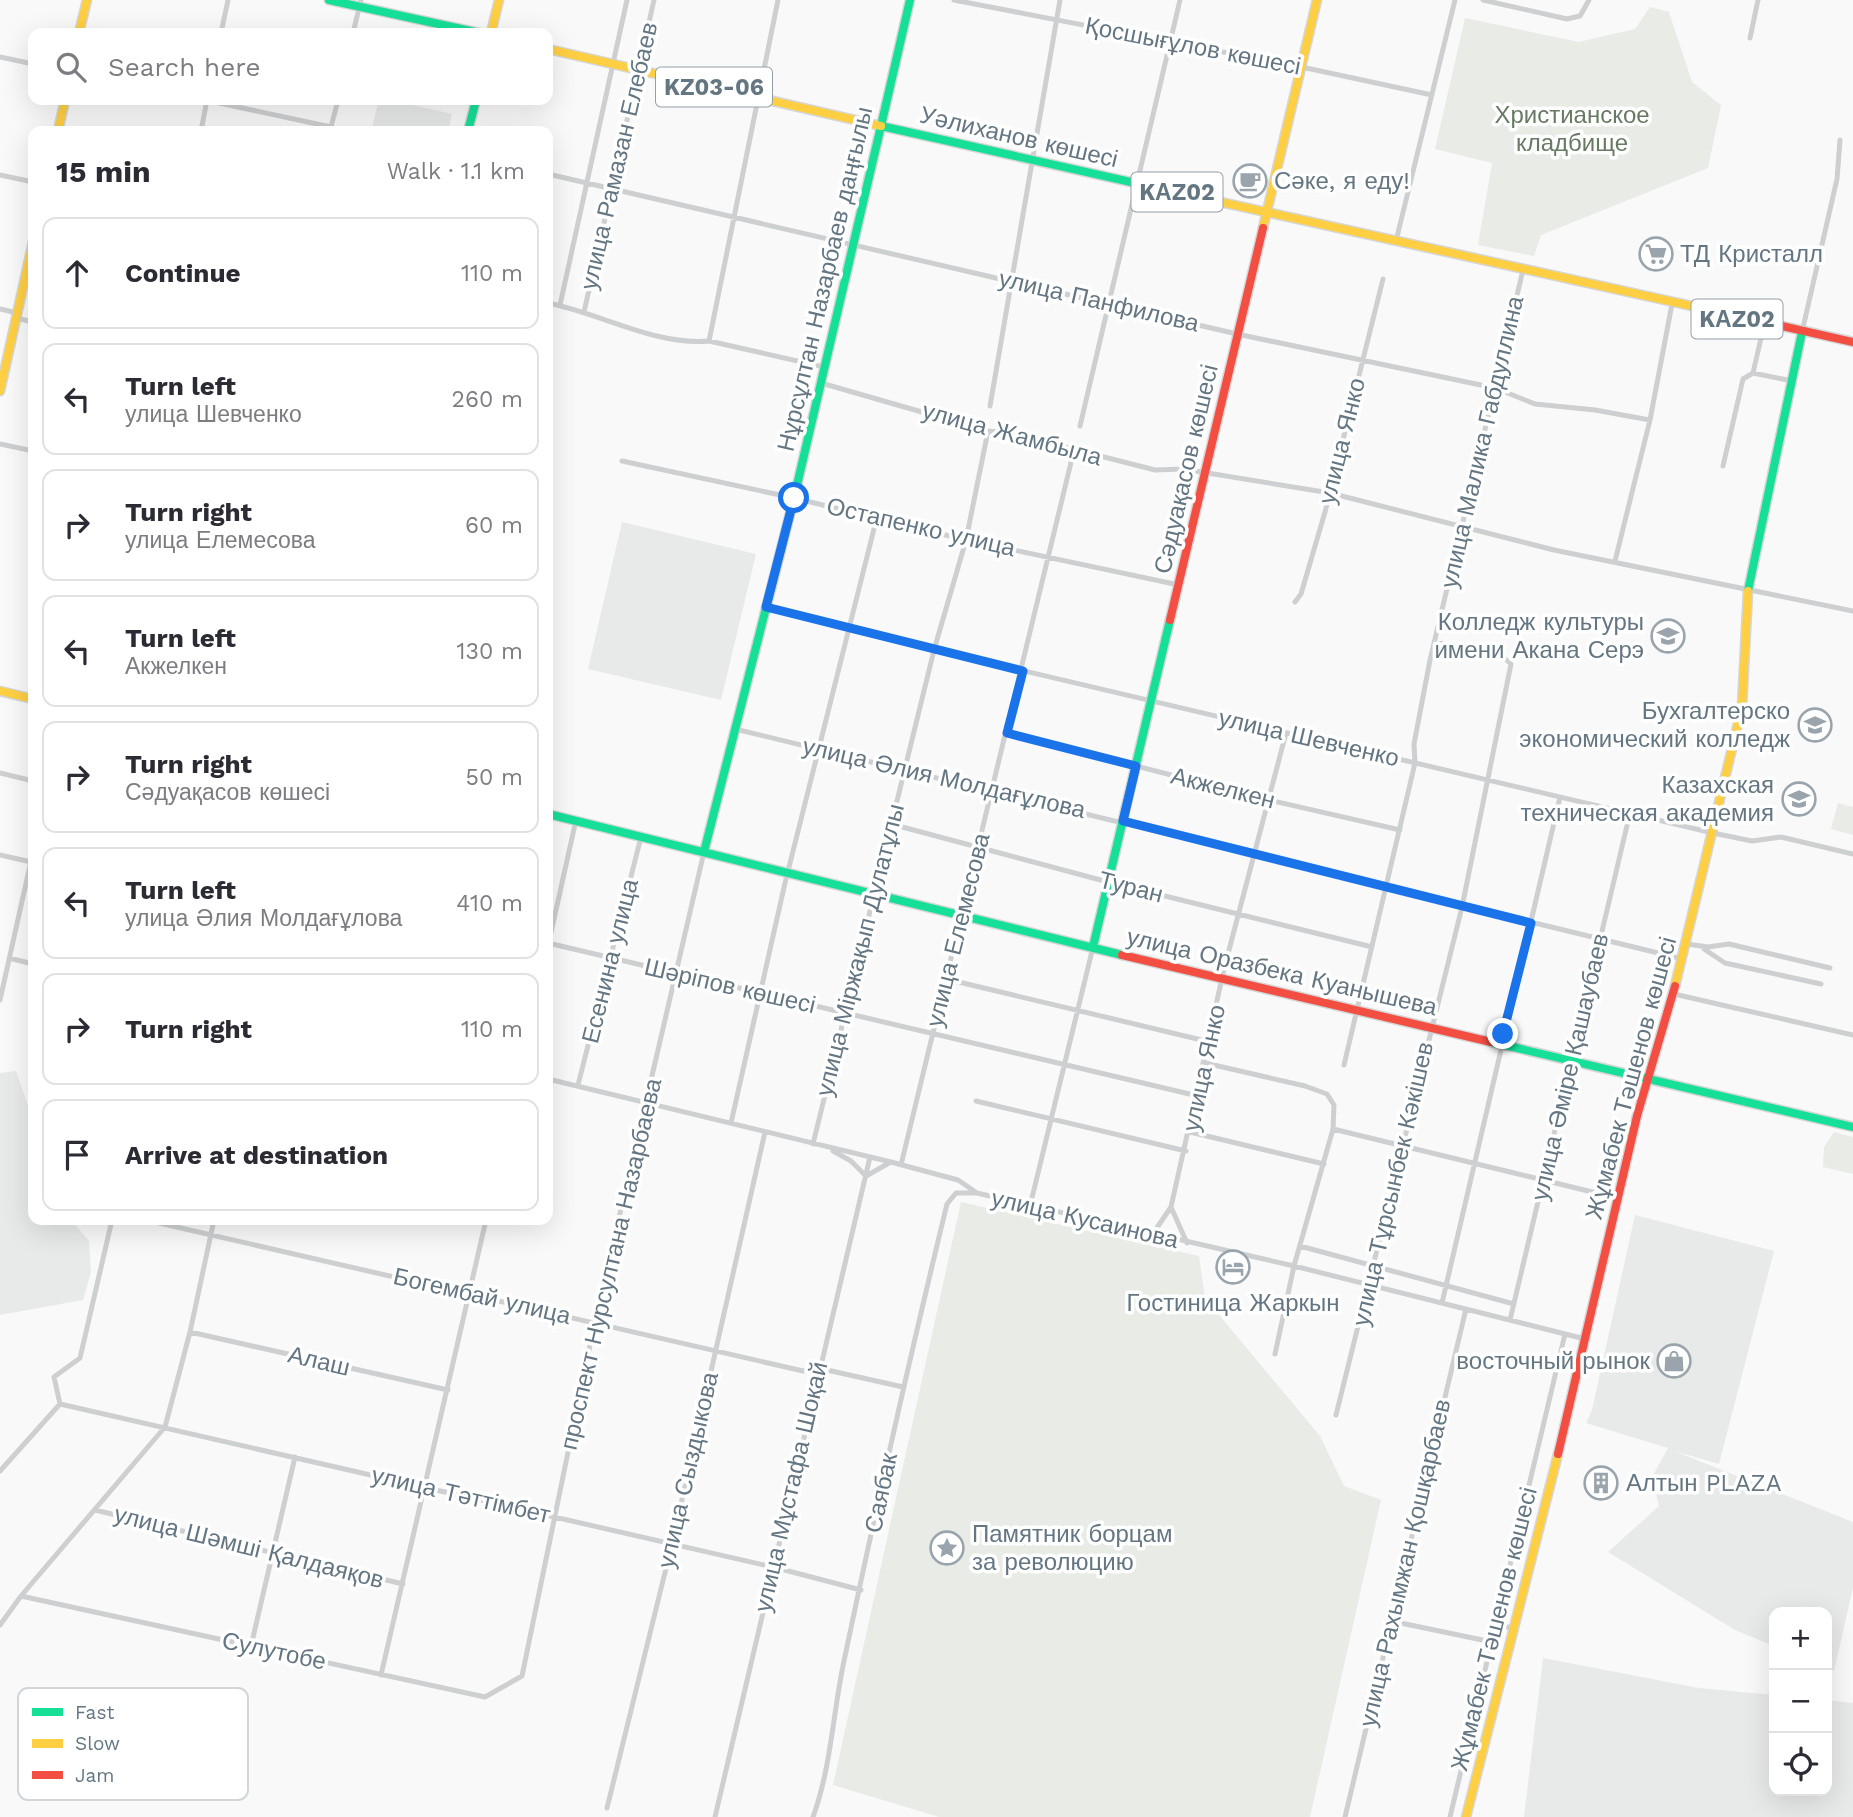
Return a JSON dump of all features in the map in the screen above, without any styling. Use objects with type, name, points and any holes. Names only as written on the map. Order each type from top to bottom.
[{"type":"main road","points":[[80,28],[87,0]]},
{"type":"main road","points":[[329,0],[361,3],[460,28]]},
{"type":"main road","points":[[492,28],[499,0]]},
{"type":"main road","name":"Нұрсұлтан Назарбаев даңғылы","points":[[704,852],[794,498],[910,0]]},
{"type":"main road","name":"Сәдуақасов көшесі","points":[[1093,947],[1317,0]]},
{"type":"main road","name":"Уәлиханов көшесі","points":[[553,50],[1523,270]]},
{"type":"main road","points":[[59,126],[64,105]]},
{"type":"main road","points":[[469,126],[475,105]]},
{"type":"main road","name":"KАZ02","points":[[1472,257],[1802,332]]},
{"type":"main road","points":[[0,391],[28,265]]},
{"type":"main road","name":"KАZ02","points":[[1523,270],[1764,325],[1853,342]]},
{"type":"main road","name":"Жұмабек Тәшенов көшесі","points":[[1466,1817],[1586,1339],[1617,1199],[1687,944],[1742,707],[1747,656],[1748,587],[1802,332]]},
{"type":"main road","points":[[0,691],[28,698]]},
{"type":"main road","name":"улица Оразбека Куанышева","points":[[553,815],[873,896],[1853,1127]]},
{"type":"street","points":[[222,28],[228,0]]},
{"type":"street","name":"улица Рамазан Елебаев","points":[[560,305],[627,0]]},
{"type":"street","name":"улица Рамазан Елебаев","points":[[584,312],[654,0]]},
{"type":"street","points":[[709,341],[778,0]]},
{"type":"street","name":"Қосшығұлов көшесі","points":[[954,0],[1432,95]]},
{"type":"street","points":[[990,406],[1060,0]]},
{"type":"street","points":[[1080,426],[1180,0]]},
{"type":"street","points":[[1396,240],[1455,0]]},
{"type":"street","points":[[1483,0],[1567,19],[1576,18],[1583,12],[1588,0]]},
{"type":"street","points":[[1751,38],[1758,0]]},
{"type":"street","points":[[354,28],[361,3]]},
{"type":"street","points":[[0,57],[28,63]]},
{"type":"street","points":[[202,126],[205,105]]},
{"type":"street","points":[[228,105],[318,126]]},
{"type":"street","points":[[332,126],[337,105]]},
{"type":"street","points":[[1802,332],[1837,179],[1840,141]]},
{"type":"street","points":[[0,174],[28,181]]},
{"type":"street","name":"улица Панфилова","points":[[553,175],[1109,302],[1237,334],[1495,388],[1535,404],[1595,410],[1650,420]]},
{"type":"street","name":"улица Малика Габдуллина","points":[[1344,1065],[1415,763],[1414,744],[1434,642],[1523,270]]},
{"type":"street","name":"улица Янко","points":[[1295,602],[1301,594],[1330,493],[1361,359],[1383,279]]},
{"type":"street","points":[[553,304],[670,338],[693,342],[709,341],[824,367]]},
{"type":"street","points":[[1615,561],[1650,420],[1672,304]]},
{"type":"street","points":[[0,309],[28,321]]},
{"type":"street","points":[[1753,373],[1764,325]]},
{"type":"street","points":[[1723,466],[1743,379],[1753,373],[1792,381]]},
{"type":"street","name":"улица Жамбыла","points":[[821,383],[988,430],[1010,433],[1155,470],[1205,472],[1330,493],[1555,550],[1748,587]]},
{"type":"street","name":"улица Міржақып Дулатұлы","points":[[813,1144],[934,650],[966,540],[988,430]]},
{"type":"street","points":[[0,444],[28,450]]},
{"type":"street","name":"улица Елемесова","points":[[901,1165],[1023,671],[1074,450]]},
{"type":"street","name":"Остапенко улица","points":[[622,461],[877,517],[966,540],[1179,584]]},
{"type":"street","points":[[730,1123],[787,875],[877,517]]},
{"type":"street","points":[[1748,587],[1853,611]]},
{"type":"street","name":"улица Шевченко","points":[[766,607],[934,650],[1713,832],[1758,841],[1781,837],[1853,854]]},
{"type":"street","name":"улица Тұрсынбек Кәкішев","points":[[1336,1415],[1404,1147],[1430,1026],[1462,907],[1511,664],[1502,656],[1434,642]]},
{"type":"street","name":"улица Әлия Молдағұлова","points":[[735,729],[1683,959]]},
{"type":"street","name":"Акжелкен","points":[[1007,733],[1269,800],[1399,830]]},
{"type":"street","name":"улица Янко","points":[[1152,1235],[1171,1207],[1186,1152],[1223,978],[1286,733]]},
{"type":"street","points":[[0,773],[28,780]]},
{"type":"street","points":[[1441,1303],[1560,797]]},
{"type":"street","name":"улица Әміре Қашаубаев","points":[[1510,1320],[1569,1060],[1630,813]]},
{"type":"street","points":[[553,922],[576,820]]},
{"type":"street","name":"Туран","points":[[891,824],[1108,882],[1372,947]]},
{"type":"street","name":"Есенина улица","points":[[578,1084],[641,837]]},
{"type":"street","name":"проспект Нурсултана Назарбаева","points":[[522,1676],[595,1321],[704,852]]},
{"type":"street","points":[[0,855],[28,861]]},
{"type":"street","points":[[0,1000],[28,875]]},
{"type":"street","points":[[1687,944],[1702,947],[1729,944],[1830,968]]},
{"type":"street","name":"Шәріпов көшесі","points":[[553,945],[761,991],[1198,1096]]},
{"type":"street","points":[[1030,1206],[1093,947]]},
{"type":"street","points":[[1702,947],[1725,963],[1821,984]]},
{"type":"street","points":[[9,958],[28,963]]},
{"type":"street","points":[[946,979],[1210,1042]]},
{"type":"street","points":[[1674,994],[1853,1035]]},
{"type":"street","points":[[1205,1063],[1305,1086],[1327,1094],[1334,1105],[1333,1129],[1294,1266],[1275,1354]]},
{"type":"street","name":"улица Кусаинова","points":[[553,1080],[891,1162],[958,1180],[977,1193],[1294,1266],[1586,1339]]},
{"type":"street","points":[[976,1101],[1186,1152]]},
{"type":"street","points":[[1333,1129],[1617,1199]]},
{"type":"street","name":"улица Сыздыкова","points":[[607,1808],[672,1544],[765,1132]]},
{"type":"street","points":[[1190,1132],[1324,1164]]},
{"type":"street","points":[[826,1147],[851,1161],[866,1176],[891,1162]]},
{"type":"street","name":"улица Мұстафа Шоқай","points":[[715,1817],[818,1368],[870,1157]]},
{"type":"street","name":"Саябак","points":[[813,1817],[821,1796],[844,1660],[903,1387],[947,1204],[956,1193],[977,1193]]},
{"type":"street","points":[[1171,1207],[1187,1243]]},
{"type":"street","points":[[0,1471],[60,1404],[54,1377],[80,1358],[111,1225]]},
{"type":"street","name":"Богембай улица","points":[[170,1225],[803,1371],[818,1368],[903,1387]]},
{"type":"street","points":[[0,1625],[21,1596],[166,1427],[213,1225]]},
{"type":"street","points":[[381,1675],[485,1225]]},
{"type":"street","points":[[1300,1246],[1514,1304]]},
{"type":"street","name":"улица Рахымжан Қошқарбаев","points":[[1345,1817],[1466,1309]]},
{"type":"street","name":"Алаш","points":[[190,1332],[448,1390]]},
{"type":"street","points":[[1450,1817],[1565,1334]]},
{"type":"street","name":"улица Тәттімбет","points":[[60,1404],[774,1567],[861,1590]]},
{"type":"street","points":[[251,1646],[295,1457]]},
{"type":"street","name":"улица Шәмші Қалдаяқов","points":[[94,1510],[403,1584]]},
{"type":"street","name":"Сулутобе","points":[[21,1596],[485,1697],[522,1676]]},
{"type":"street","points":[[1391,1621],[1492,1642]]},
{"type":"street","points":[[1497,1625],[1514,1629]]},
{"type":"shaded area","points":[[378,105],[413,105],[452,114],[449,126],[372,126]]},
{"type":"shaded area","points":[[622,522],[756,554],[721,700],[588,669]]},
{"type":"shaded area","points":[[16,1071],[28,1106],[28,1225],[75,1225],[89,1241],[91,1272],[83,1300],[0,1315],[0,1073]]},
{"type":"shaded area","points":[[1635,1215],[1774,1251],[1719,1464],[1674,1451],[1853,1522],[1853,1588],[1834,1671],[1832,1607],[1769,1607],[1769,1644],[1735,1630],[1608,1552],[1659,1506],[1652,1477],[1668,1448],[1586,1423],[1592,1410]]},
{"type":"shaded area","points":[[1543,1658],[1699,1688],[1769,1695],[1769,1796],[1832,1796],[1832,1701],[1853,1703],[1853,1817],[1524,1817]]},
{"type":"green space","name":"Христианское кладбище","points":[[1650,7],[1669,12],[1692,82],[1721,105],[1708,168],[1541,235],[1534,256],[1478,245],[1492,163],[1435,149],[1465,18],[1579,42],[1635,29]]},
{"type":"green space","points":[[1838,803],[1853,807],[1853,835],[1831,829]]},
{"type":"green space","points":[[1834,1132],[1853,1137],[1853,1174],[1823,1167],[1824,1147]]},
{"type":"green space","points":[[961,1202],[1199,1256],[1205,1298],[1320,1436],[1344,1486],[1381,1500],[1310,1817],[939,1817],[833,1785]]},
{"type":"traffic: fast","points":[[329,0],[457,28]]},
{"type":"traffic: fast","points":[[910,0],[881,126],[1162,189]]},
{"type":"traffic: fast","points":[[469,126],[475,105]]},
{"type":"traffic: fast","points":[[704,852],[794,498],[881,126]]},
{"type":"traffic: fast","points":[[1748,591],[1802,332]]},
{"type":"traffic: fast","points":[[1093,947],[1170,620]]},
{"type":"traffic: fast","points":[[553,815],[1122,955]]},
{"type":"traffic: fast","points":[[1491,1042],[1853,1127]]},
{"type":"traffic: slow","points":[[80,28],[87,0]]},
{"type":"traffic: slow","points":[[492,28],[499,0]]},
{"type":"traffic: slow","points":[[1263,228],[1317,0]]},
{"type":"traffic: slow","points":[[553,50],[881,126]]},
{"type":"traffic: slow","points":[[59,126],[64,105]]},
{"type":"traffic: slow","points":[[1162,189],[1728,314]]},
{"type":"traffic: slow","points":[[0,391],[28,265]]},
{"type":"traffic: slow","points":[[1675,986],[1742,707],[1748,591]]},
{"type":"traffic: slow","points":[[0,691],[28,698]]},
{"type":"traffic: slow","points":[[1466,1817],[1558,1454]]},
{"type":"traffic: jam","points":[[1170,620],[1263,228]]},
{"type":"traffic: jam","points":[[1728,314],[1853,342]]},
{"type":"traffic: jam","points":[[1122,955],[1491,1042]]},
{"type":"traffic: jam","points":[[1558,1454],[1637,1116],[1675,986]]},
{"type":"place","name":"Сәке, я еду!","points":[[1250,181]]},
{"type":"place","name":"ТД Кристалл","points":[[1656,254]]},
{"type":"place","name":"Колледж культуры имени Акана Серэ","points":[[1668,636]]},
{"type":"place","name":"Бухгалтерско экономический колледж","points":[[1815,725]]},
{"type":"place","name":"Казахская техническая академия","points":[[1799,799]]},
{"type":"place","name":"Гостиница Жаркын","points":[[1233,1267]]},
{"type":"place","name":"восточный рынок","points":[[1674,1361]]},
{"type":"place","name":"Алтын PLAZA","points":[[1601,1483]]},
{"type":"place","name":"Памятник борцам за революцию","points":[[947,1548]]},
{"type":"route","points":[[794,498],[766,607],[1023,671],[1007,733],[1136,766],[1123,821],[1386,889],[1531,923],[1503,1034]]}]
